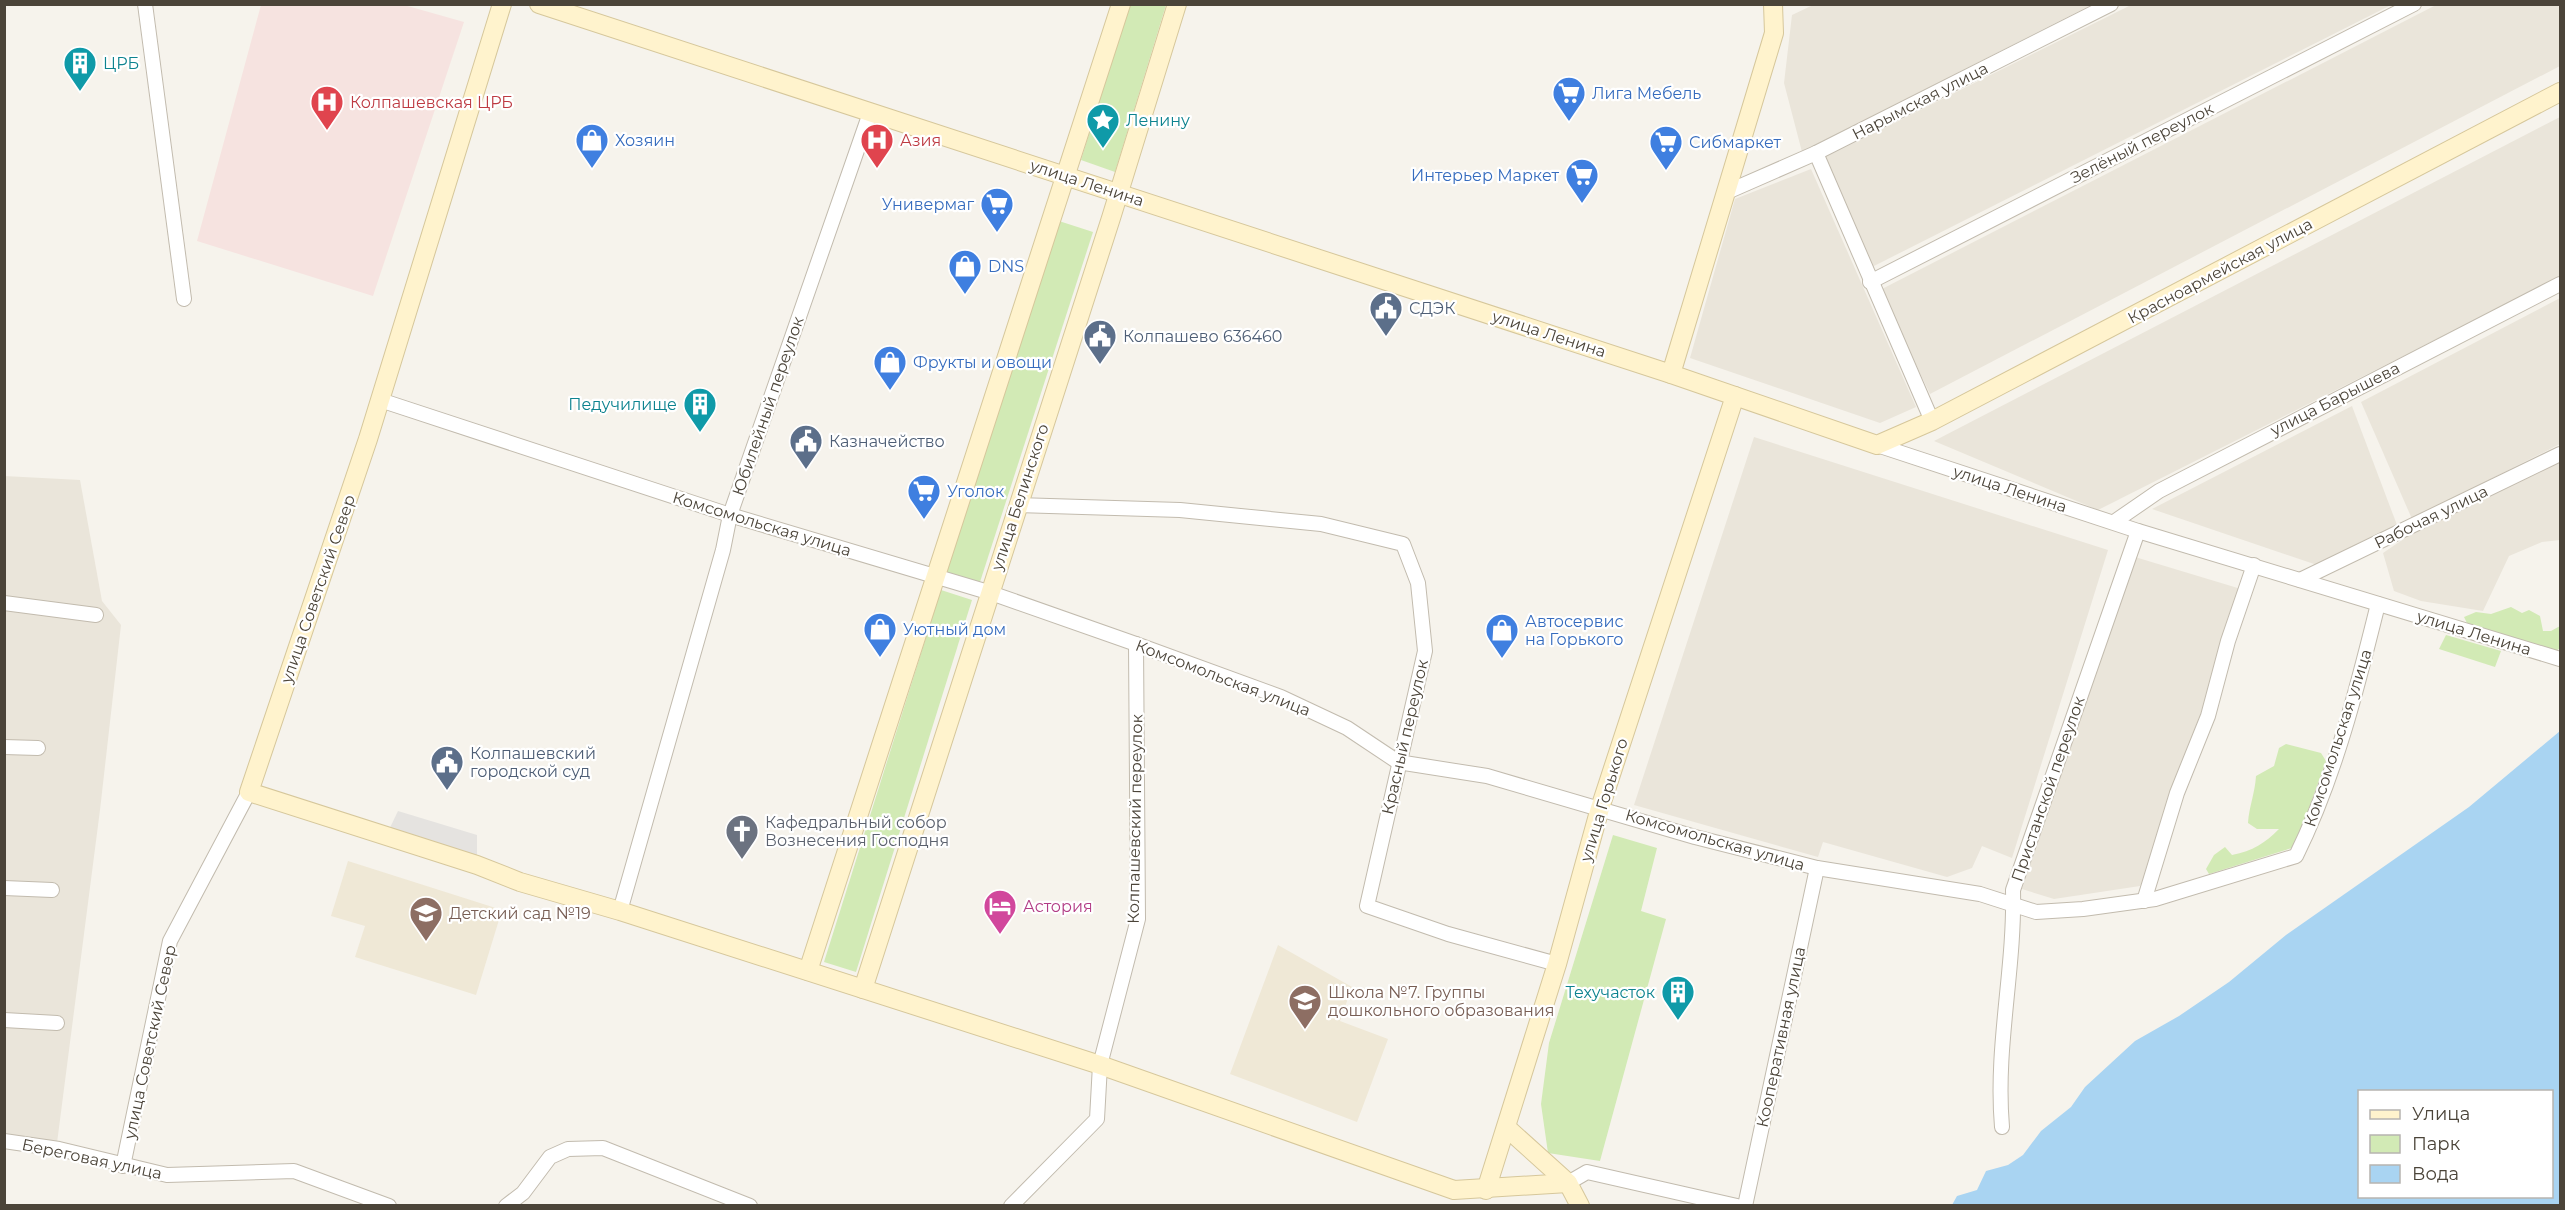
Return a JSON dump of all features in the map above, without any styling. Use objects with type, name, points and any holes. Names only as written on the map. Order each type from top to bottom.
[{"type":"street","points":[[145,4],[184,298]]},
{"type":"street","name":"улица Советский Север","points":[[123,1166],[170,941],[249,792],[380,400],[501,4]]},
{"type":"street","name":"улица Ленина","points":[[539,4],[1671,374],[2138,531],[2557,655]]},
{"type":"street","points":[[808,971],[1120,4]]},
{"type":"street","name":"улица Белинского","points":[[862,988],[988,592],[1119,194],[1177,4]]},
{"type":"street","points":[[1671,374],[1728,192],[1774,33],[1773,4]]},
{"type":"street","name":"Нарымская улица","points":[[1728,192],[1816,153],[2111,4]]},
{"type":"street","name":"Зелёный переулок","points":[[1870,282],[2414,4]]},
{"type":"street","name":"Красноармейская улица","points":[[1877,445],[1932,421],[2560,92]]},
{"type":"street","name":"Юбилейный переулок","points":[[621,911],[723,550],[730,515],[870,112]]},
{"type":"street","points":[[1816,153],[1932,421]]},
{"type":"street","name":"улица Барышева","points":[[2114,522],[2159,491],[2560,284]]},
{"type":"street","name":"улица Горького","points":[[1486,1190],[1557,964],[1600,808],[1735,396]]},
{"type":"street","name":"Комсомольская улица","points":[[380,400],[730,515],[988,592],[1136,644],[1281,697],[1347,728],[1398,762],[1487,776],[1695,837],[1817,868],[1980,894],[2002,899],[2013,906],[2037,912],[2144,901],[2296,856],[2308,833],[2341,738],[2379,604]]},
{"type":"street","name":"Рабочая улица","points":[[2300,579],[2560,454]]},
{"type":"street","name":"Красный переулок","points":[[1017,505],[1180,510],[1321,524],[1404,544],[1418,583],[1425,651],[1367,906],[1448,934],[1557,964]]},
{"type":"street","name":"Пристанской переулок","points":[[2002,1127],[2000,1067],[2014,932],[2013,890],[2138,531]]},
{"type":"street","points":[[2144,901],[2177,793],[2208,716],[2254,565]]},
{"type":"street","points":[[4,603],[96,615]]},
{"type":"street","name":"Колпашевский переулок","points":[[1011,1206],[1097,1119],[1100,1065],[1138,919],[1136,644]]},
{"type":"street","points":[[4,747],[38,748]]},
{"type":"street","points":[[249,792],[477,865],[520,882],[621,911],[1100,1065],[1454,1190],[1486,1190],[1568,1183],[1587,1172],[1737,1206]]},
{"type":"street","name":"Кооперативная улица","points":[[1745,1206],[1817,868]]},
{"type":"street","points":[[4,888],[52,890]]},
{"type":"street","points":[[4,1020],[57,1023]]},
{"type":"street","points":[[1507,1128],[1568,1183],[1580,1206]]},
{"type":"street","name":"Береговая улица","points":[[4,1141],[59,1149],[167,1175],[294,1171],[389,1206]]},
{"type":"street","points":[[506,1206],[523,1193],[550,1157],[568,1149],[603,1148],[750,1206]]},
{"type":"shaded area","name":"Колпашевская ЦРБ","points":[[261,5],[404,5],[464,22],[373,296],[197,241]]},
{"type":"shaded area","points":[[1813,5],[2091,5],[1802,152],[1784,83],[1792,15]]},
{"type":"shaded area","points":[[2131,5],[2391,5],[1870,268],[1824,158]]},
{"type":"shaded area","points":[[2436,5],[2560,5],[2560,66],[1930,394],[1880,290]]},
{"type":"shaded area","points":[[2560,117],[2560,277],[2098,510],[1934,441]]},
{"type":"shaded area","points":[[1811,169],[1916,407],[1880,423],[1690,358],[1735,199]]},
{"type":"shaded area","points":[[2560,298],[2560,444],[2412,519],[2361,402]]},
{"type":"shaded area","points":[[2352,406],[2397,525],[2317,565],[2152,509]]},
{"type":"shaded area","points":[[1754,437],[2108,550],[2012,858],[1982,846],[1972,868],[1947,877],[1823,842],[1818,857],[1634,805]]},
{"type":"shaded area","points":[[2560,459],[2560,540],[2542,542],[2509,556],[2483,611],[2421,601],[2394,591],[2383,553],[2433,519]]},
{"type":"shaded area","points":[[4,476],[80,480],[102,601],[121,625],[100,810],[57,1143],[5,1135]]},
{"type":"shaded area","points":[[2135,557],[2241,589],[2206,700],[2171,790],[2145,878],[2140,886],[2054,899],[2022,889]]},
{"type":"shaded area","points":[[398,811],[477,835],[477,865],[386,836]]},
{"type":"shaded area","name":"Детский сад №19","points":[[348,861],[502,910],[476,995],[355,957],[365,926],[331,916]]},
{"type":"shaded area","name":"Школа №7. Группы дошкольного образования","points":[[1278,945],[1352,987],[1340,1021],[1388,1039],[1357,1122],[1230,1074]]},
{"type":"green space","points":[[1129,5],[1166,5],[1115,172],[1081,160]]},
{"type":"green space","points":[[1059,221],[1093,232],[980,582],[946,572]]},
{"type":"green space","points":[[941,590],[972,600],[856,972],[824,962]]},
{"type":"green space","points":[[2511,607],[2522,613],[2529,610],[2540,616],[2543,631],[2551,631],[2560,626],[2560,648],[2552,654],[2470,629],[2464,617],[2476,612],[2491,614]]},
{"type":"green space","points":[[2446,635],[2501,651],[2495,667],[2439,649]]},
{"type":"green space","points":[[2286,744],[2321,753],[2326,761],[2295,847],[2209,874],[2206,869],[2214,855],[2225,847],[2232,855],[2252,849],[2279,829],[2257,829],[2248,823],[2256,776],[2274,766],[2279,748]]},
{"type":"green space","points":[[1613,835],[1657,848],[1641,911],[1666,919],[1600,1161],[1548,1153],[1541,1104],[1549,1043]]},
{"type":"water","points":[[2560,731],[2560,1205],[1952,1205],[1957,1196],[1977,1190],[1986,1171],[2008,1165],[2023,1155],[2041,1131],[2071,1107],[2085,1087],[2135,1041],[2179,1016],[2229,982],[2286,935],[2469,807]]},
{"type":"place","name":"ЦРБ","points":[[80,92]]},
{"type":"place","name":"Лига Мебель","points":[[1569,122]]},
{"type":"place","name":"Колпашевская ЦРБ","points":[[327,131]]},
{"type":"place","name":"Ленину","points":[[1103,149]]},
{"type":"place","name":"Хозяин","points":[[592,169]]},
{"type":"place","name":"Азия","points":[[877,169]]},
{"type":"place","name":"Сибмаркет","points":[[1666,171]]},
{"type":"place","name":"Интерьер Маркет","points":[[1582,204]]},
{"type":"place","name":"Универмаг","points":[[997,233]]},
{"type":"place","name":"DNS","points":[[965,295]]},
{"type":"place","name":"СДЭК","points":[[1386,337]]},
{"type":"place","name":"Колпашево 636460","points":[[1100,365]]},
{"type":"place","name":"Фрукты и овощи","points":[[890,391]]},
{"type":"place","name":"Педучилище","points":[[700,433]]},
{"type":"place","name":"Казначейство","points":[[806,470]]},
{"type":"place","name":"Уголок","points":[[924,520]]},
{"type":"place","name":"Уютный дом","points":[[880,658]]},
{"type":"place","name":"Автосервис на Горького","points":[[1502,659]]},
{"type":"place","name":"Колпашевский городской суд","points":[[447,791]]},
{"type":"place","name":"Кафедральный собор Вознесения Господня","points":[[742,860]]},
{"type":"place","name":"Астория","points":[[1000,935]]},
{"type":"place","name":"Детский сад №19","points":[[426,942]]},
{"type":"place","name":"Техучасток","points":[[1678,1021]]},
{"type":"place","name":"Школа №7. Группы дошкольного образования","points":[[1305,1030]]}]
